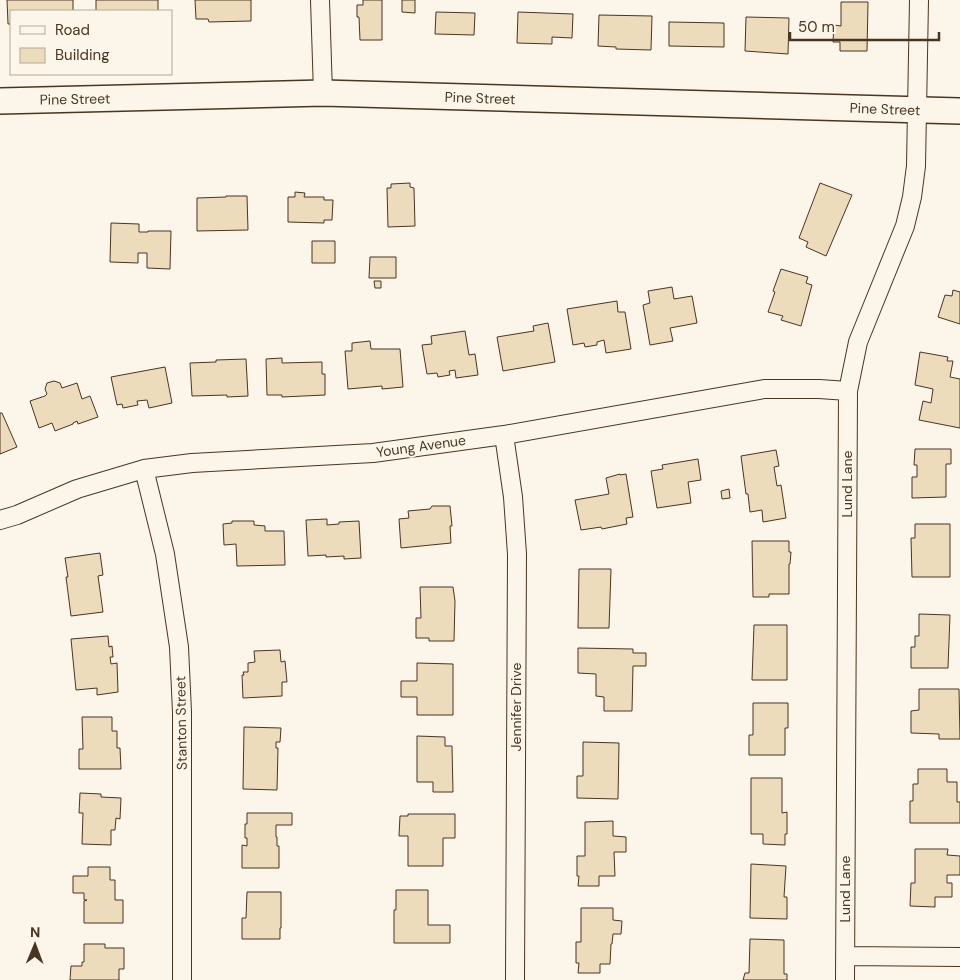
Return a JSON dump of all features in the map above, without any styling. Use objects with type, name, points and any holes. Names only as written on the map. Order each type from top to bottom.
[{"type":"street","points":[[320,0],[323,93]]},
{"type":"street","name":"Lund Lane","points":[[845,980],[848,391],[858,342],[904,226],[912,196],[916,166],[918,110],[918,0]]},
{"type":"street","name":"Pine Street","points":[[0,101],[323,93],[960,111]]},
{"type":"street","name":"Young Avenue","points":[[0,520],[17,515],[78,489],[144,469],[192,462],[373,453],[504,434],[764,389],[848,391]]},
{"type":"street","name":"Jennifer Drive","points":[[504,434],[514,496],[517,554],[514,980]]},
{"type":"street","name":"Stanton Street","points":[[144,469],[165,554],[179,646],[182,712],[182,980]]},
{"type":"street","points":[[845,956],[960,957]]},
{"type":"building","points":[[7,0],[73,0],[73,10],[10,10],[10,24],[8,24]]},
{"type":"building","points":[[96,0],[158,0],[158,10],[96,10]]},
{"type":"building","points":[[195,0],[251,0],[251,21],[209,22],[208,19],[196,19]]},
{"type":"building","points":[[363,0],[382,0],[382,40],[360,40],[357,5],[363,5]]},
{"type":"building","points":[[402,0],[415,0],[415,13],[402,12]]},
{"type":"building","points":[[841,2],[868,2],[867,51],[840,51],[840,42],[833,42],[834,25],[841,26]]},
{"type":"building","points":[[436,12],[475,13],[474,35],[435,34]]},
{"type":"building","points":[[518,12],[573,14],[572,38],[552,37],[552,44],[517,43]]},
{"type":"building","points":[[599,15],[652,16],[651,50],[616,49],[616,47],[598,46]]},
{"type":"building","points":[[746,17],[789,18],[788,54],[745,51]]},
{"type":"building","points":[[669,22],[724,23],[724,47],[669,46]]},
{"type":"building","points":[[410,183],[410,187],[414,188],[415,226],[388,227],[387,188],[391,188],[391,184]]},
{"type":"building","points":[[820,183],[852,195],[826,256],[806,247],[808,242],[799,238]]},
{"type":"building","points":[[295,192],[305,193],[304,197],[324,197],[324,200],[333,200],[332,220],[324,220],[324,223],[288,222],[288,197],[295,197]]},
{"type":"building","points":[[247,196],[248,230],[197,231],[197,198]]},
{"type":"building","points":[[111,223],[139,224],[139,232],[171,231],[170,269],[147,268],[147,253],[138,253],[138,263],[110,262]]},
{"type":"building","points":[[312,241],[335,241],[335,263],[312,263]]},
{"type":"building","points":[[370,257],[396,257],[396,278],[369,278]]},
{"type":"building","points":[[781,269],[808,277],[806,283],[812,285],[801,326],[781,320],[783,316],[768,312]]},
{"type":"building","points":[[374,281],[381,281],[381,288],[375,288]]},
{"type":"building","points":[[672,287],[674,299],[692,296],[697,323],[670,328],[673,341],[650,345],[643,305],[650,303],[648,291]]},
{"type":"building","points":[[953,290],[960,292],[960,324],[938,317],[945,295],[952,296]]},
{"type":"building","points":[[617,301],[618,312],[625,312],[631,349],[606,353],[604,340],[597,342],[597,345],[585,347],[584,343],[573,345],[567,309]]},
{"type":"building","points":[[548,323],[555,362],[503,371],[497,337],[534,331],[533,326]]},
{"type":"building","points":[[465,331],[469,355],[475,354],[478,375],[456,378],[455,370],[449,371],[450,375],[438,377],[437,373],[427,374],[422,345],[432,344],[431,336]]},
{"type":"building","points":[[370,341],[371,349],[400,349],[403,387],[382,389],[382,386],[348,389],[345,351],[352,351],[352,343]]},
{"type":"building","points":[[920,352],[948,357],[947,361],[953,361],[950,377],[960,379],[960,428],[919,420],[923,401],[931,403],[933,389],[915,385]]},
{"type":"building","points":[[282,358],[282,363],[322,362],[322,374],[325,374],[325,395],[282,397],[282,395],[267,395],[266,359]]},
{"type":"building","points":[[246,359],[248,396],[192,396],[190,363]]},
{"type":"building","points":[[165,367],[172,403],[149,408],[147,400],[137,401],[138,405],[123,408],[122,404],[117,405],[111,377]]},
{"type":"building","points":[[54,381],[60,383],[62,388],[77,383],[82,399],[90,396],[98,417],[78,424],[77,421],[55,431],[52,423],[39,428],[30,401],[45,396],[47,394],[45,389],[47,383]]},
{"type":"building","points":[[0,413],[2,413],[17,447],[0,454]]},
{"type":"building","points":[[915,449],[951,449],[951,464],[946,464],[946,497],[912,498],[912,477],[917,477],[917,465],[914,465]]},
{"type":"building","points":[[776,450],[779,466],[774,467],[777,486],[781,485],[786,518],[763,522],[762,510],[750,512],[741,456]]},
{"type":"building","points":[[698,459],[701,480],[688,482],[691,503],[657,508],[651,471],[663,469],[662,465]]},
{"type":"building","points":[[626,474],[633,517],[626,518],[627,524],[602,529],[601,527],[581,530],[575,500],[609,494],[606,478]]},
{"type":"building","points":[[729,489],[730,498],[722,499],[721,491]]},
{"type":"building","points":[[432,506],[450,506],[451,543],[401,548],[399,519],[409,518],[408,511],[430,509]]},
{"type":"building","points":[[327,519],[327,525],[359,521],[361,558],[344,559],[344,556],[326,557],[326,555],[308,556],[306,520]]},
{"type":"building","points":[[232,521],[254,521],[254,525],[265,526],[265,531],[284,531],[285,565],[237,566],[236,544],[224,545],[223,524],[232,523]]},
{"type":"building","points":[[915,524],[950,524],[950,577],[912,577],[911,538],[915,538]]},
{"type":"building","points":[[752,541],[789,541],[789,552],[791,552],[789,594],[769,594],[769,597],[753,597]]},
{"type":"building","points":[[100,553],[103,575],[98,576],[103,612],[71,616],[65,558]]},
{"type":"building","points":[[579,569],[611,569],[609,628],[578,628]]},
{"type":"building","points":[[420,587],[453,587],[455,601],[454,641],[429,641],[429,638],[416,638],[416,618],[421,618]]},
{"type":"building","points":[[919,614],[950,615],[948,668],[911,668],[911,647],[915,647],[915,636],[919,636]]},
{"type":"building","points":[[754,625],[787,625],[787,680],[752,680]]},
{"type":"building","points":[[108,636],[109,647],[112,646],[113,657],[110,657],[111,664],[117,663],[118,692],[97,695],[97,688],[76,690],[71,639]]},
{"type":"building","points":[[578,648],[633,649],[633,653],[646,653],[646,666],[633,666],[632,711],[604,711],[604,697],[596,696],[596,674],[578,673]]},
{"type":"building","points":[[280,650],[281,662],[285,661],[287,682],[282,682],[282,696],[243,698],[242,675],[244,675],[243,672],[248,672],[248,663],[255,662],[254,651]]},
{"type":"building","points":[[417,663],[453,664],[453,715],[417,715],[417,697],[401,697],[401,681],[417,681]]},
{"type":"building","points":[[919,689],[959,689],[960,739],[939,739],[939,734],[911,733],[911,711],[919,710]]},
{"type":"building","points":[[753,703],[788,703],[788,728],[785,728],[785,755],[749,755],[749,735],[753,735]]},
{"type":"building","points":[[82,717],[112,717],[112,731],[117,731],[117,748],[120,748],[121,769],[79,769],[79,749],[83,749]]},
{"type":"building","points":[[244,727],[281,728],[280,742],[276,742],[276,748],[278,748],[277,790],[243,789]]},
{"type":"building","points":[[417,736],[445,737],[445,746],[452,746],[453,792],[433,792],[433,782],[417,782]]},
{"type":"building","points":[[583,742],[619,743],[618,799],[577,798],[577,776],[583,776]]},
{"type":"building","points":[[918,769],[947,769],[947,782],[957,782],[957,802],[960,802],[960,823],[910,823],[910,801],[913,801],[913,784],[918,784]]},
{"type":"building","points":[[751,778],[782,778],[782,813],[787,812],[785,845],[763,844],[763,834],[751,834]]},
{"type":"building","points":[[80,793],[101,794],[101,797],[121,798],[120,819],[116,818],[115,830],[111,830],[111,845],[82,844],[83,813],[79,813]]},
{"type":"building","points":[[247,813],[292,813],[292,825],[276,825],[277,846],[279,846],[279,868],[242,868],[242,845],[247,846],[245,824],[247,824]]},
{"type":"building","points":[[408,814],[455,814],[455,838],[443,838],[443,866],[408,866],[408,836],[399,836],[400,816],[408,816]]},
{"type":"building","points":[[613,821],[613,836],[626,837],[626,852],[614,852],[615,876],[599,876],[599,886],[578,886],[577,856],[585,856],[585,822]]},
{"type":"building","points":[[915,849],[948,849],[947,855],[960,856],[960,875],[947,875],[947,883],[952,883],[952,897],[935,897],[935,907],[910,906],[911,883],[915,883]]},
{"type":"building","points":[[751,864],[786,866],[784,897],[787,897],[787,919],[750,918]]},
{"type":"building","points":[[88,867],[110,867],[110,880],[115,880],[115,900],[123,900],[123,923],[84,923],[84,901],[87,900],[84,900],[84,893],[73,893],[73,876],[88,876]]},
{"type":"building","points":[[396,890],[428,890],[428,925],[450,925],[450,943],[394,943]]},
{"type":"building","points":[[247,892],[281,892],[280,939],[242,939],[242,918],[246,918]]},
{"type":"building","points":[[581,908],[613,908],[613,920],[622,921],[621,934],[613,934],[610,964],[600,964],[600,973],[578,973],[579,963],[576,963],[576,942],[581,942]]},
{"type":"building","points":[[750,939],[784,940],[784,974],[787,974],[787,980],[743,980],[745,973],[749,973]]},
{"type":"building","points":[[84,944],[105,944],[105,948],[124,948],[124,969],[119,969],[119,980],[70,980],[71,966],[82,966],[82,962],[84,962]]}]
